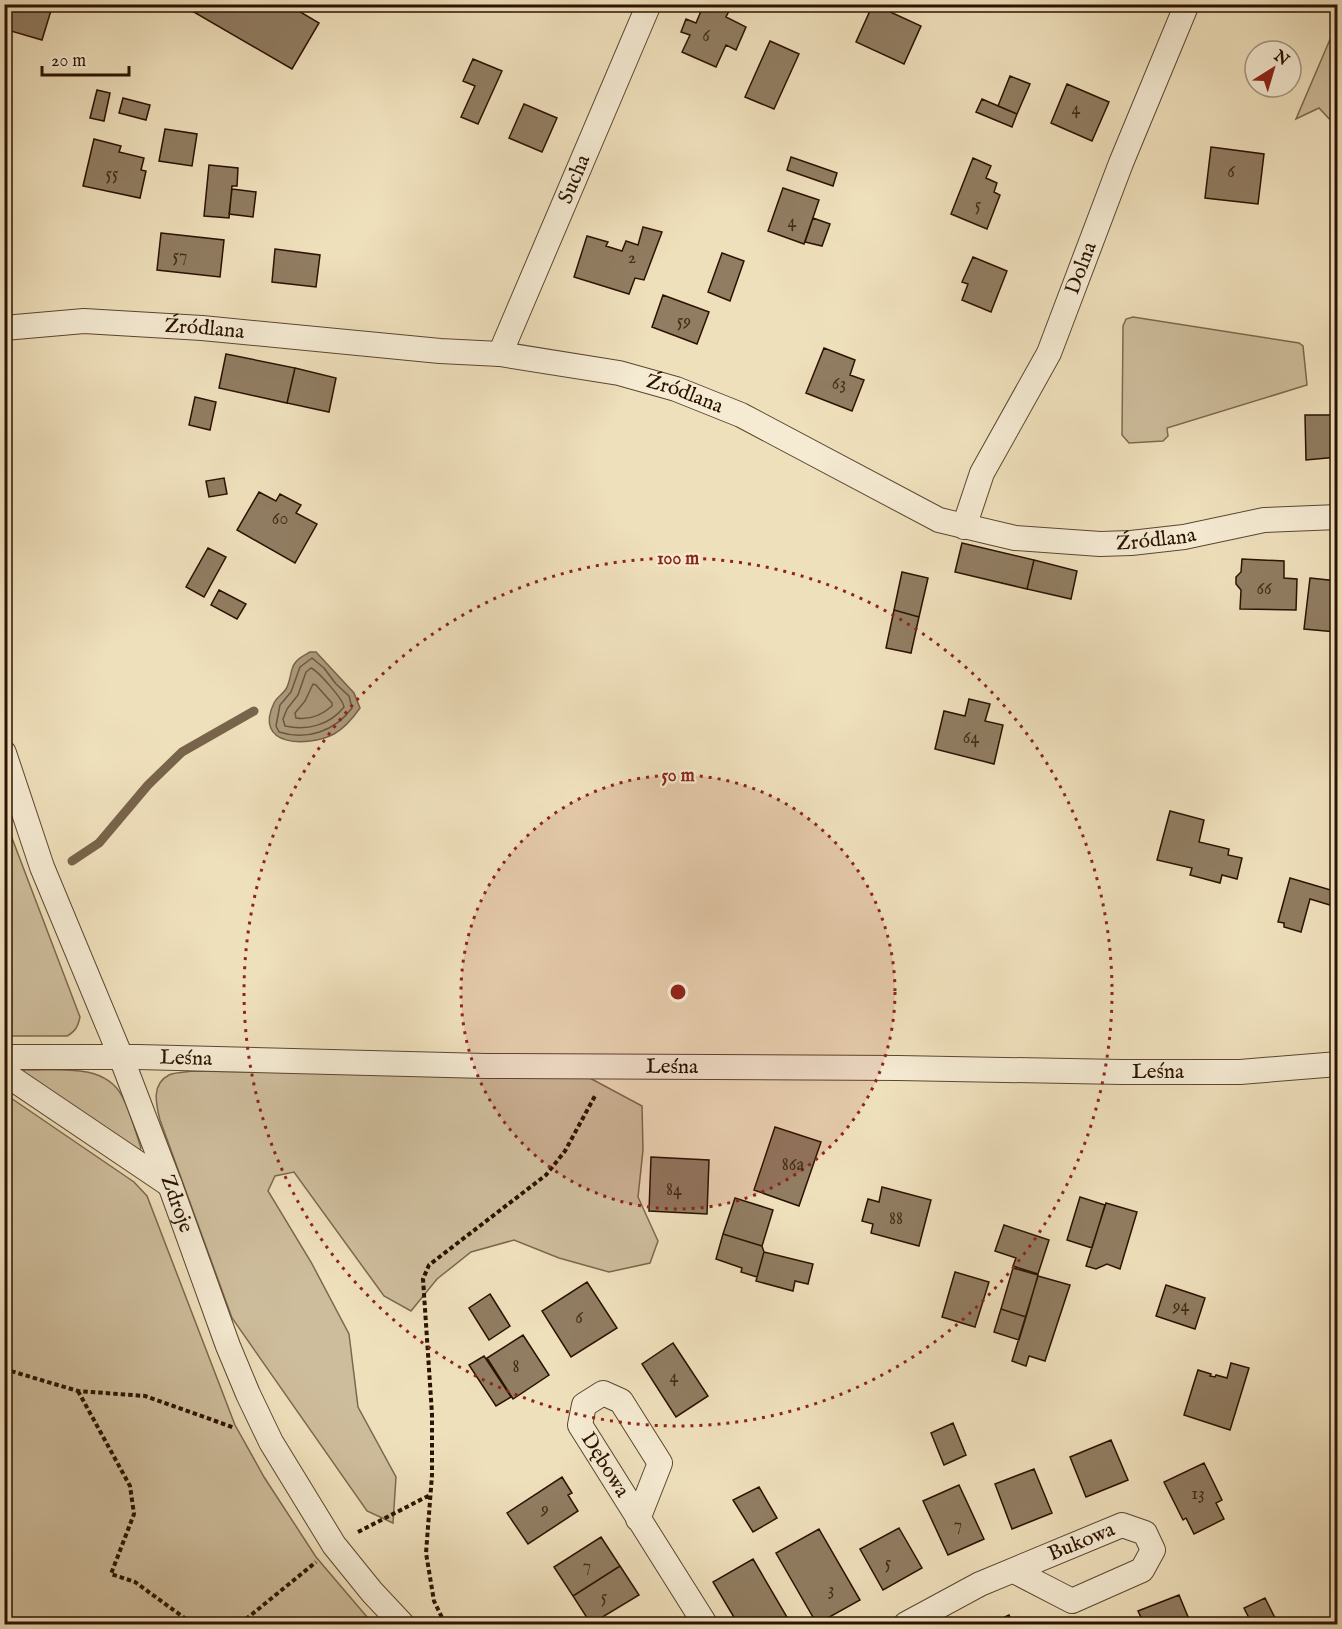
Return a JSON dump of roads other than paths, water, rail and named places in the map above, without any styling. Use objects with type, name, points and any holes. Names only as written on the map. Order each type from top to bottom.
[{"type":"street","name":"Sucha","points":[[500,354],[649,4]]},
{"type":"street","name":"Dolna","points":[[964,527],[982,472],[1049,353],[1072,287],[1121,163],[1187,4]]},
{"type":"street","name":"Źródlana","points":[[4,328],[96,322],[202,328],[440,351],[500,354],[619,373],[676,388],[751,420],[939,520],[1015,538],[1100,544],[1131,543],[1184,537],[1263,520],[1338,517]]},
{"type":"street","name":"Zdroje","points":[[4,753],[42,867],[121,1057],[228,1346],[262,1424],[328,1550],[402,1624]]},
{"type":"street","name":"Leśna","points":[[4,1057],[121,1057],[486,1066],[1181,1072],[1240,1072],[1338,1064]]},
{"type":"street","points":[[4,1073],[170,1185]]},
{"type":"street","name":"Dębowa","points":[[639,1519],[660,1463],[621,1401],[603,1393],[584,1405],[580,1425],[639,1519],[705,1624]]},
{"type":"street","name":"Bukowa","points":[[906,1624],[980,1584],[1122,1525],[1145,1533],[1153,1550],[1142,1570],[1072,1601],[1014,1571]]},
{"type":"water","points":[[310,652],[316,652],[354,693],[360,708],[342,729],[334,734],[310,741],[286,740],[271,728],[269,717],[274,703],[288,686],[293,666]]},
{"type":"waterway","points":[[72,861],[99,843],[148,785],[182,752],[254,711]]}]
